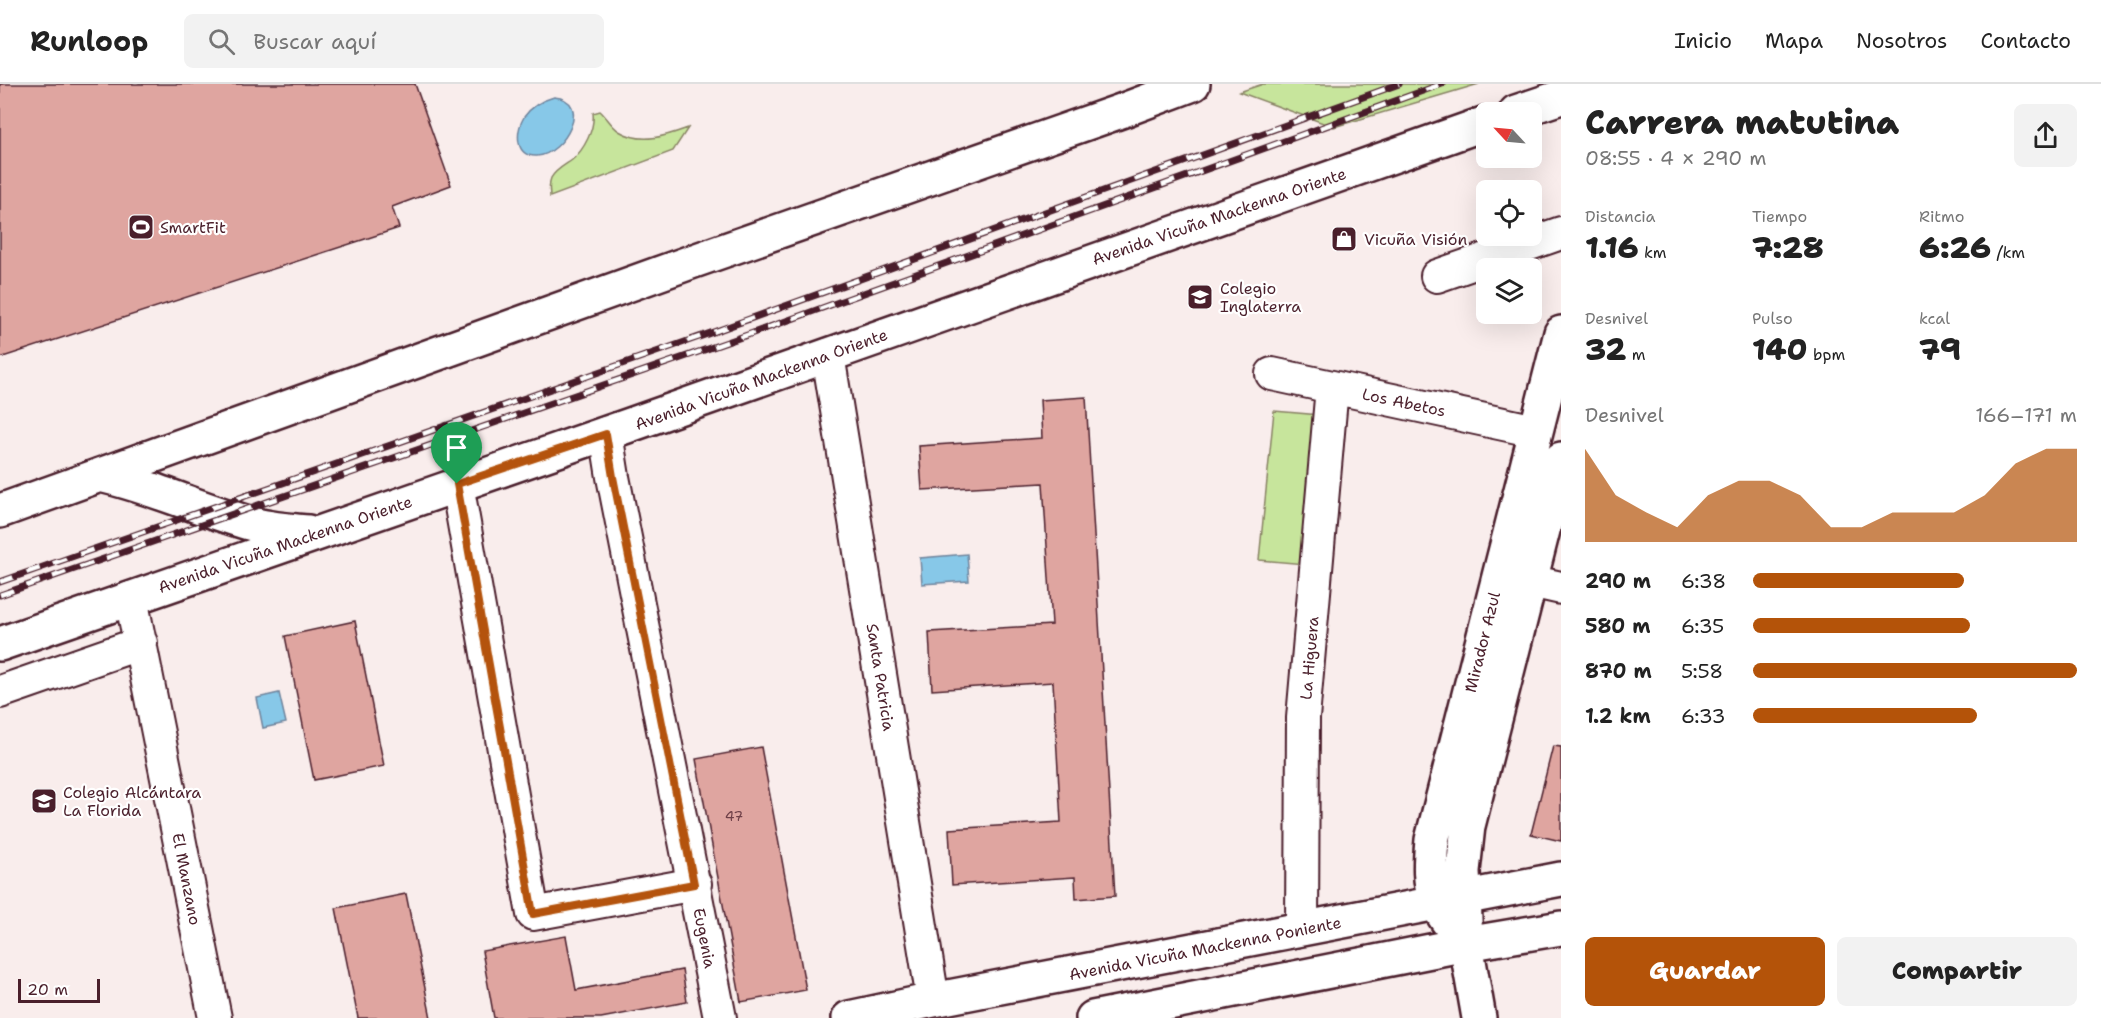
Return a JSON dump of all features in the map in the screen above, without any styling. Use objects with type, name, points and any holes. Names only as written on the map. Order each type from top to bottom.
[{"type":"main road","points":[[0,511],[1193,84]]},
{"type":"main road","points":[[1542,103],[1561,97]]},
{"type":"main road","name":"Avenida Vicuña Mackenna Oriente","points":[[0,644],[606,434],[1476,127]]},
{"type":"main road","name":"Mirador Azul","points":[[1450,901],[1430,868],[1435,824],[1561,333]]},
{"type":"main road","name":"Mirador Azul","points":[[1466,944],[1447,922],[1450,901],[1463,872],[1468,826],[1546,584],[1561,459]]},
{"type":"main road","points":[[100,476],[147,487],[250,524],[319,532]]},
{"type":"main road","name":"Avenida Vicuña Mackenna Poniente","points":[[849,1018],[1561,879]]},
{"type":"main road","points":[[1093,1018],[1466,944],[1561,928]]},
{"type":"main road","points":[[1466,944],[1479,1018]]},
{"type":"street","points":[[1437,276],[1561,232]]},
{"type":"street","name":"Santa Patricia","points":[[828,355],[933,1000]]},
{"type":"street","name":"Los Abetos","points":[[1272,374],[1536,431]]},
{"type":"street","name":"La Higuera","points":[[1302,929],[1303,718],[1332,387]]},
{"type":"street","name":"Eugenia","points":[[606,434],[720,1018]]},
{"type":"street","points":[[457,484],[533,914],[694,884]]},
{"type":"street","name":"El Manzano","points":[[131,598],[215,1018]]},
{"type":"street","points":[[0,692],[141,643]]},
{"type":"green space","points":[[1263,84],[1479,84],[1334,127],[1239,92]]},
{"type":"green space","points":[[600,111],[616,129],[636,138],[654,138],[688,128],[673,151],[550,197],[551,178],[581,151],[588,139],[593,113]]},
{"type":"green space","points":[[1274,411],[1320,415],[1305,564],[1259,560]]},
{"type":"water","points":[[554,97],[566,100],[572,107],[571,127],[557,147],[537,156],[530,155],[524,152],[519,142],[521,123],[534,107]]},
{"type":"water","points":[[967,554],[969,581],[922,584],[920,558]]},
{"type":"water","points":[[279,693],[286,723],[263,728],[257,698]]},
{"type":"building","points":[[0,84],[415,84],[451,185],[392,207],[399,228],[0,358]]},
{"type":"building","points":[[1086,397],[1115,896],[1076,899],[1075,877],[952,885],[949,829],[1061,822],[1053,682],[932,690],[929,632],[1052,625],[1043,483],[922,490],[919,446],[1042,438],[1040,400]]},
{"type":"building","points":[[355,621],[384,766],[314,780],[285,636]]},
{"type":"building","points":[[1553,746],[1561,747],[1561,841],[1531,834]]},
{"type":"building","points":[[761,747],[806,990],[741,1002],[696,759]]},
{"type":"building","points":[[406,894],[431,1018],[358,1018],[336,908]]},
{"type":"building","points":[[566,936],[576,990],[682,970],[687,1002],[601,1018],[494,1018],[482,951]]},
{"type":"railway","points":[[0,582],[719,330],[1399,84]]},
{"type":"railway","points":[[0,595],[753,333],[1442,84]]},
{"type":"place","name":"SmartFit","points":[[141,227]]},
{"type":"place","name":"Vicuña Visión","points":[[1344,239]]},
{"type":"place","name":"Colegio Inglaterra","points":[[1200,297]]},
{"type":"place","name":"Colegio Alcántara La Florida","points":[[44,801]]},
{"type":"route","points":[[606,434],[694,884],[533,914],[457,484],[606,434]]}]
